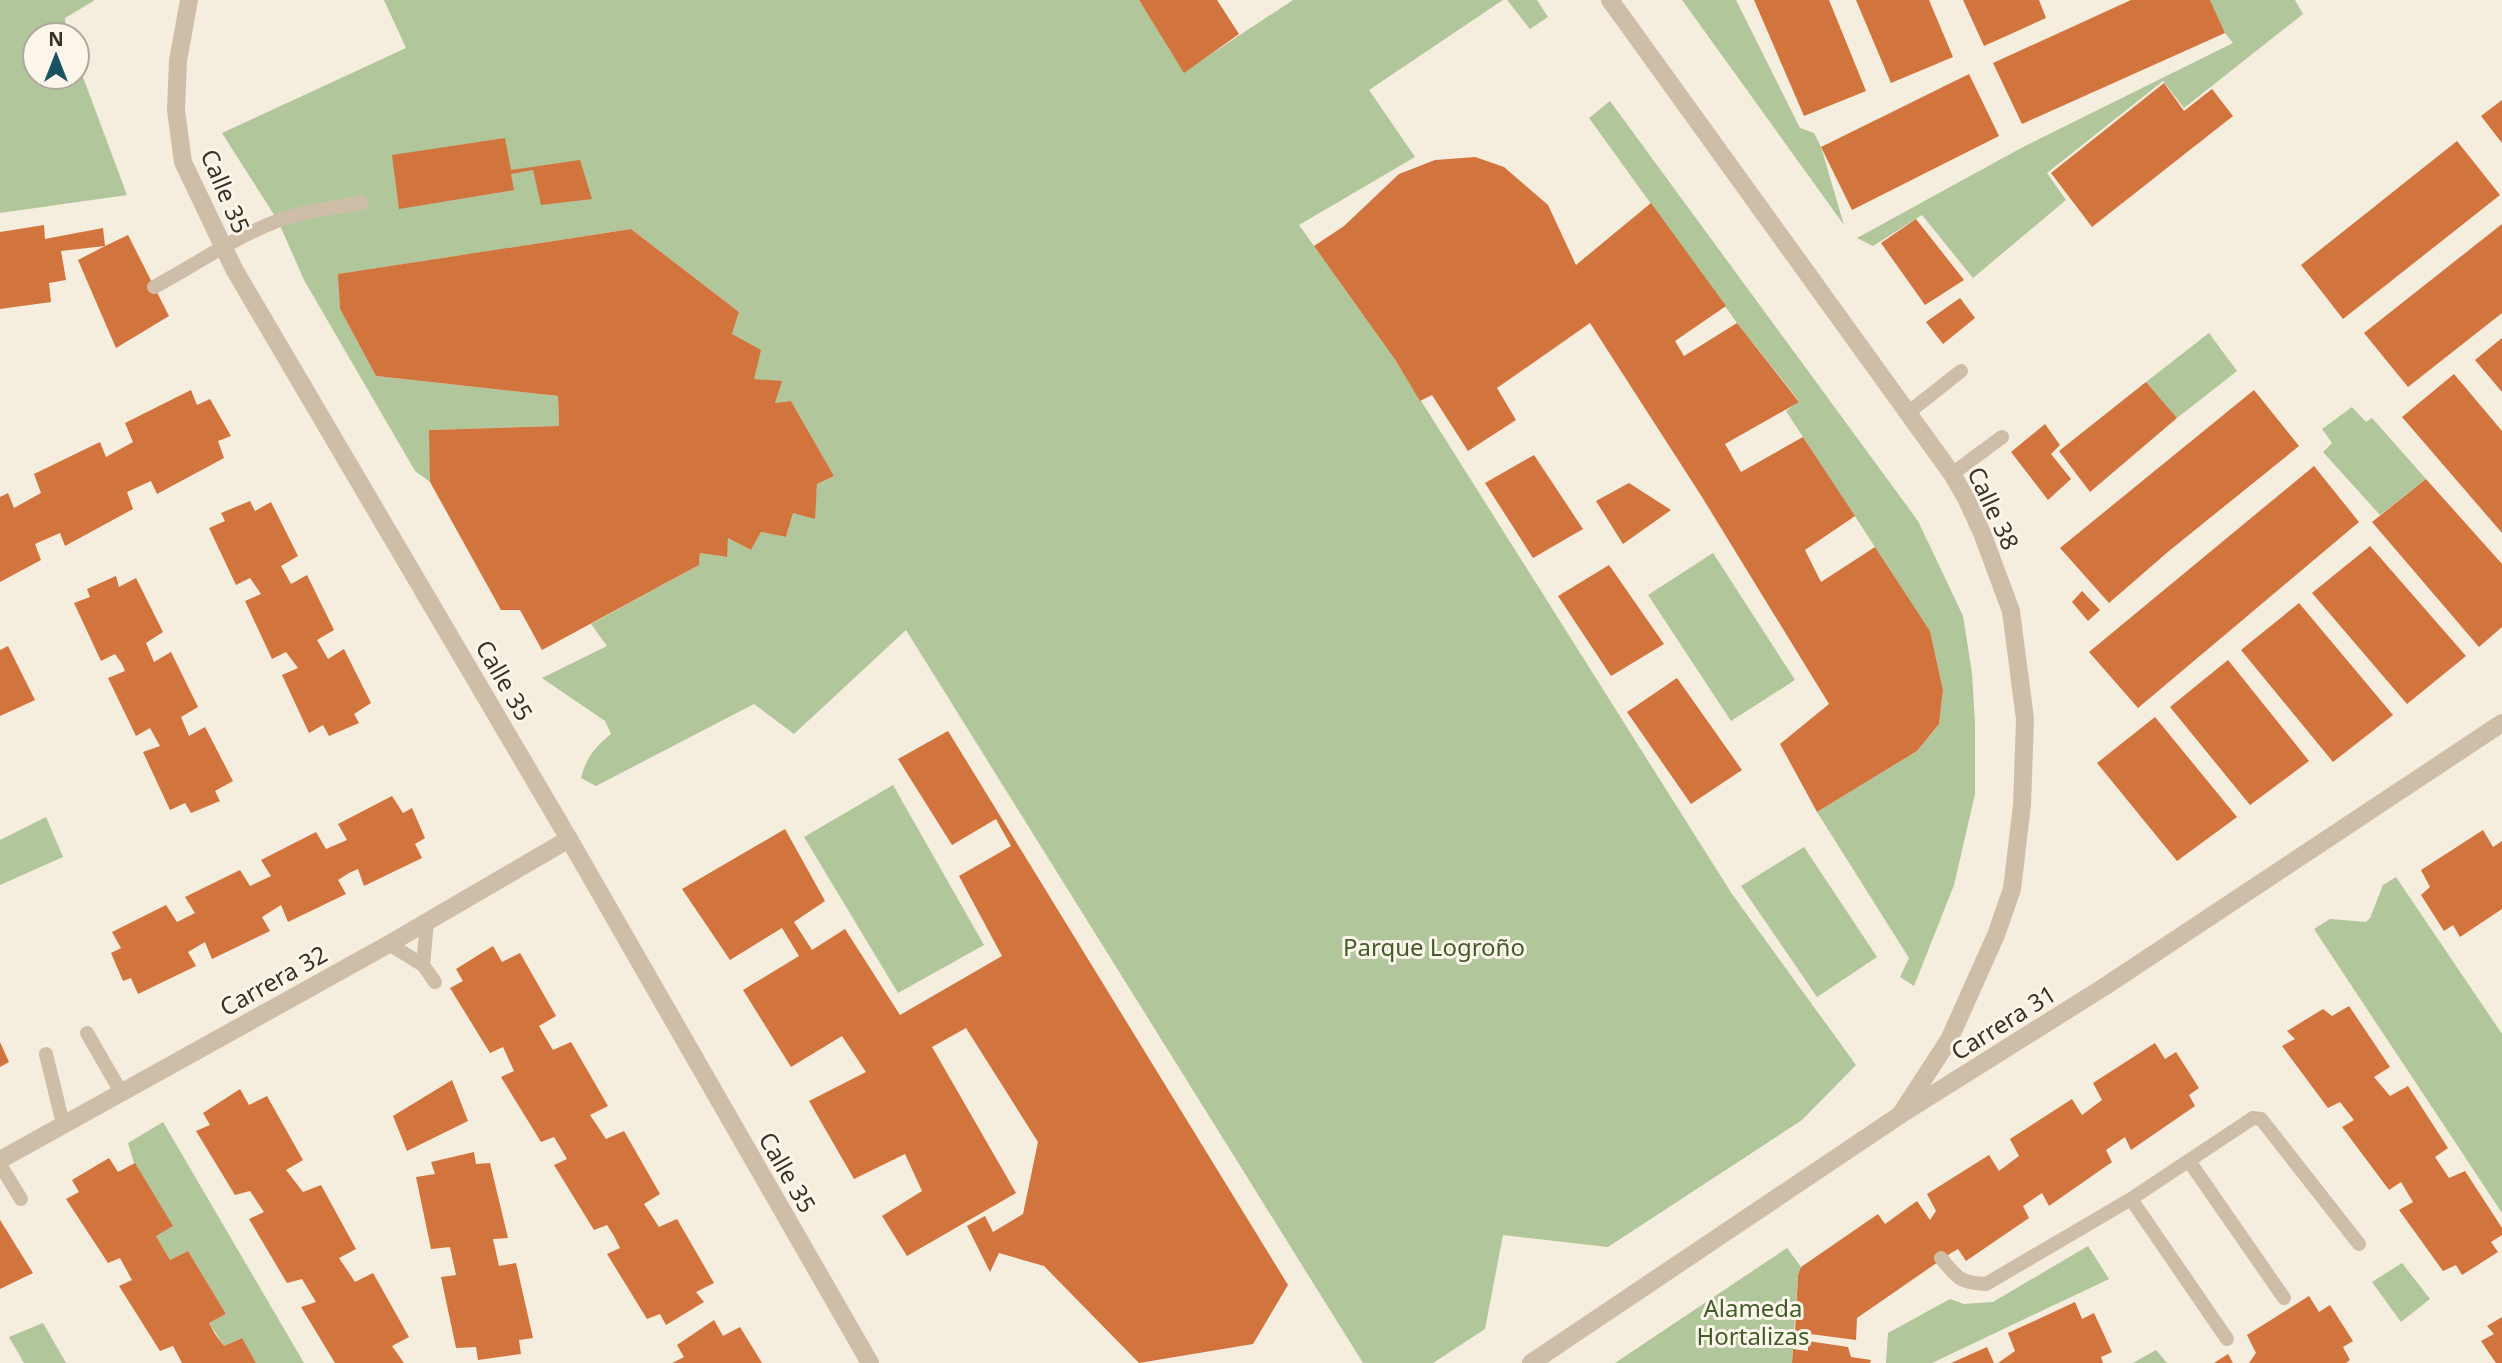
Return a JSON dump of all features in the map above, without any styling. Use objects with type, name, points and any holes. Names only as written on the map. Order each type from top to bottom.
[{"type":"street","name":"Calle 35","points":[[189,0],[177,61],[176,110],[184,162],[234,269],[569,839],[870,1363]]},
{"type":"street","name":"Calle 38","points":[[1610,0],[1952,474],[1982,533],[2011,611],[2025,719],[2022,805],[2012,889],[1996,935],[1949,1040],[1900,1115]]},
{"type":"street","name":"Carrera 31","points":[[1531,1363],[1900,1115],[2104,987],[2502,723]]},
{"type":"street","name":"Carrera 32","points":[[0,1162],[63,1124],[389,944],[569,839]]},
{"type":"lane","points":[[154,287],[223,246],[278,221],[361,203]]},
{"type":"lane","points":[[1909,412],[1961,371]]},
{"type":"lane","points":[[1952,474],[2002,437]]},
{"type":"lane","points":[[423,965],[427,922]]},
{"type":"lane","points":[[389,944],[423,965],[435,982]]},
{"type":"lane","points":[[87,1033],[121,1092]]},
{"type":"lane","points":[[46,1054],[63,1124]]},
{"type":"lane","points":[[1941,1258],[1957,1279],[1969,1283],[1986,1283],[2131,1199],[2253,1118],[2261,1119],[2359,1244]]},
{"type":"lane","points":[[2189,1161],[2284,1298]]},
{"type":"lane","points":[[0,1162],[21,1199]]},
{"type":"lane","points":[[2131,1199],[2227,1339]]},
{"type":"green space","points":[[0,0],[95,0],[65,18],[65,21],[21,21],[21,91],[88,91],[127,195],[0,213]]},
{"type":"green space","name":"Parque Logroño","points":[[384,0],[1139,0],[1184,72],[1293,0],[1503,0],[1369,90],[1415,157],[1299,225],[1396,361],[1732,894],[1856,1065],[1802,1120],[1608,1247],[1503,1235],[1485,1329],[1433,1363],[1363,1363],[906,630],[794,734],[754,704],[596,786],[581,778],[592,753],[611,734],[605,721],[542,678],[607,646],[591,624],[699,565],[700,553],[726,557],[728,538],[751,550],[761,532],[786,537],[793,513],[814,518],[817,484],[834,476],[791,401],[775,403],[781,382],[754,379],[732,334],[739,312],[631,229],[339,274],[340,309],[376,376],[558,396],[559,426],[430,430],[430,482],[415,471],[304,280],[278,221],[222,133],[406,48]]},
{"type":"green space","points":[[1507,0],[1537,0],[1548,17],[1530,29]]},
{"type":"green space","points":[[1682,0],[1736,0],[1800,128],[1814,133],[1821,147],[1844,225]]},
{"type":"green space","points":[[2210,0],[2295,0],[2303,14],[2184,108],[2163,81],[2047,173],[2066,200],[1973,278],[1922,215],[1873,246],[1857,238],[2023,147],[2233,43],[2225,33]]},
{"type":"green space","points":[[1610,101],[1918,521],[1963,616],[1972,673],[1975,794],[1954,885],[1914,986],[1900,977],[1909,958],[1817,812],[1917,751],[1939,724],[1943,690],[1930,631],[1786,411],[1799,401],[1737,323],[1589,118]]},
{"type":"green space","points":[[2209,333],[2237,371],[2177,418],[2146,382]]},
{"type":"green space","points":[[2352,407],[2366,422],[2372,418],[2426,479],[2380,515],[2323,452],[2332,443],[2322,429]]},
{"type":"green space","points":[[1713,553],[1795,680],[1731,721],[1648,595]]},
{"type":"green space","points":[[893,785],[984,945],[898,993],[804,837]]},
{"type":"green space","points":[[46,817],[63,857],[0,885],[0,840]]},
{"type":"green space","points":[[1804,847],[1877,957],[1817,997],[1741,886]]},
{"type":"green space","points":[[2396,877],[2502,1034],[2502,1213],[2314,929],[2330,919],[2366,922],[2383,885]]},
{"type":"green space","points":[[163,1122],[304,1363],[256,1363],[241,1338],[224,1346],[209,1323],[226,1314],[188,1251],[170,1260],[156,1236],[128,1143]]},
{"type":"green space","points":[[2088,1246],[2109,1279],[1932,1363],[1886,1363],[1888,1333],[1950,1299],[1964,1304],[1993,1302]]},
{"type":"green space","name":"Alameda Hortalizas","points":[[1787,1248],[1801,1267],[1798,1275],[1792,1363],[1615,1363]]},
{"type":"green space","points":[[2402,1263],[2430,1299],[2401,1322],[2372,1282]]},
{"type":"green space","points":[[43,1323],[66,1363],[24,1363],[9,1337]]},
{"type":"green space","points":[[2156,1350],[2167,1363],[2133,1363]]},
{"type":"building","points":[[1139,0],[1217,0],[1239,34],[1184,73]]},
{"type":"building","points":[[1754,0],[1829,0],[1866,91],[1804,116]]},
{"type":"building","points":[[1856,0],[1929,0],[1953,57],[1891,83]]},
{"type":"building","points":[[1963,0],[2039,0],[2046,18],[1984,46]]},
{"type":"building","points":[[2131,0],[2210,0],[2225,33],[2022,124],[1993,63]]},
{"type":"building","points":[[1969,74],[1999,136],[1852,210],[1821,147]]},
{"type":"building","points":[[2164,83],[2184,111],[2212,89],[2233,116],[2092,227],[2051,173]]},
{"type":"building","points":[[2502,100],[2502,143],[2481,116]]},
{"type":"building","points":[[505,138],[511,170],[580,160],[592,199],[541,205],[533,170],[511,174],[514,190],[399,209],[392,155]]},
{"type":"building","points":[[2457,141],[2500,195],[2343,319],[2301,265]]},
{"type":"building","points":[[1475,157],[1504,167],[1548,205],[1576,265],[1651,203],[1726,306],[1675,341],[1684,356],[1737,323],[1799,402],[1725,444],[1741,472],[1803,437],[1855,516],[1805,550],[1821,582],[1875,547],[1930,631],[1943,690],[1939,724],[1917,751],[1817,812],[1780,744],[1829,704],[1702,497],[1590,323],[1497,388],[1516,420],[1468,451],[1432,395],[1420,401],[1396,361],[1314,246],[1344,226],[1399,174],[1435,160]]},
{"type":"building","points":[[1916,219],[1964,280],[1925,305],[1881,243]]},
{"type":"building","points":[[2502,224],[2502,313],[2408,387],[2364,333]]},
{"type":"building","points":[[44,225],[45,239],[103,228],[105,246],[61,251],[66,280],[49,283],[51,302],[0,309],[0,232]]},
{"type":"building","points":[[631,229],[739,312],[732,334],[761,350],[754,379],[782,381],[775,403],[791,401],[834,476],[817,484],[815,519],[793,513],[786,537],[761,532],[751,550],[728,538],[727,557],[700,553],[699,565],[542,650],[520,610],[501,610],[430,482],[429,430],[559,426],[558,396],[376,376],[340,309],[338,274]]},
{"type":"building","points":[[128,235],[169,316],[116,348],[78,260]]},
{"type":"building","points":[[1960,298],[1975,318],[1943,344],[1926,322]]},
{"type":"building","points":[[2502,338],[2502,392],[2475,360]]},
{"type":"building","points":[[2454,374],[2502,431],[2502,533],[2402,417]]},
{"type":"building","points":[[2146,382],[2177,418],[2090,492],[2059,451]]},
{"type":"building","points":[[191,390],[197,405],[210,399],[231,436],[218,441],[224,458],[157,494],[151,481],[127,492],[133,509],[65,546],[60,533],[35,544],[41,560],[0,582],[0,497],[8,493],[14,508],[41,493],[34,474],[100,442],[106,457],[133,442],[125,423]]},
{"type":"building","points":[[2254,390],[2299,446],[2109,603],[2060,548]]},
{"type":"building","points":[[2045,424],[2060,445],[2051,454],[2071,479],[2048,500],[2011,452]]},
{"type":"building","points":[[1534,455],[1583,529],[1533,558],[1485,483]]},
{"type":"building","points":[[2314,466],[2359,522],[2138,708],[2089,652]]},
{"type":"building","points":[[2426,479],[2502,564],[2502,627],[2479,647],[2372,522]]},
{"type":"building","points":[[1629,483],[1671,510],[1623,544],[1596,501]]},
{"type":"building","points":[[250,501],[255,511],[271,502],[298,556],[281,566],[291,584],[307,575],[334,630],[317,640],[328,659],[344,649],[371,703],[354,714],[359,723],[329,736],[323,725],[309,733],[282,675],[298,668],[286,652],[272,659],[245,601],[261,594],[250,578],[236,585],[209,528],[225,521],[221,513]]},
{"type":"building","points":[[2370,546],[2466,656],[2407,704],[2312,593]]},
{"type":"building","points":[[1609,565],[1664,644],[1611,676],[1558,596]]},
{"type":"building","points":[[116,576],[119,587],[136,578],[163,632],[146,643],[154,662],[171,652],[198,707],[181,717],[189,736],[205,727],[233,781],[215,791],[220,801],[191,813],[185,803],[170,810],[143,752],[160,746],[150,728],[136,736],[108,678],[125,671],[122,664],[115,654],[101,661],[74,603],[90,597],[87,589]]},
{"type":"building","points":[[2082,591],[2100,610],[2088,621],[2072,602]]},
{"type":"building","points":[[2299,603],[2393,715],[2333,762],[2241,650]]},
{"type":"building","points":[[8,646],[35,700],[0,716],[0,650]]},
{"type":"building","points":[[2228,660],[2309,761],[2250,805],[2170,707]]},
{"type":"building","points":[[1677,678],[1742,770],[1691,804],[1627,712]]},
{"type":"building","points":[[2155,717],[2237,817],[2177,861],[2097,763]]},
{"type":"building","points":[[948,731],[1288,1285],[1253,1344],[1139,1363],[1044,1266],[999,1253],[990,1272],[967,1226],[985,1216],[993,1232],[1023,1214],[1038,1142],[966,1028],[932,1047],[1016,1193],[907,1256],[882,1216],[922,1191],[905,1154],[854,1179],[809,1101],[866,1072],[842,1036],[791,1067],[743,990],[799,956],[782,928],[730,960],[682,889],[785,829],[825,901],[794,922],[812,950],[845,929],[900,1015],[1002,956],[959,876],[1011,846],[996,819],[952,845],[898,759]]},
{"type":"building","points":[[392,796],[403,813],[412,808],[425,838],[415,844],[422,858],[364,886],[358,869],[349,873],[338,880],[346,894],[288,922],[281,905],[262,917],[270,931],[212,959],[205,942],[188,952],[196,966],[138,994],[131,978],[123,981],[111,953],[121,948],[112,932],[166,905],[177,922],[195,913],[185,897],[240,870],[250,886],[271,876],[261,860],[316,832],[326,849],[347,840],[338,824]]},
{"type":"building","points":[[2483,830],[2493,847],[2502,841],[2502,909],[2460,937],[2453,925],[2444,931],[2421,895],[2430,887],[2421,870]]},
{"type":"building","points":[[493,946],[502,962],[520,953],[556,1016],[539,1026],[544,1035],[553,1050],[571,1042],[608,1106],[590,1115],[606,1139],[624,1131],[660,1194],[644,1204],[659,1227],[677,1219],[714,1283],[696,1292],[704,1302],[666,1325],[660,1314],[647,1319],[607,1254],[620,1248],[614,1236],[607,1225],[594,1230],[554,1165],[567,1159],[554,1137],[541,1142],[501,1077],[514,1071],[503,1047],[490,1053],[450,988],[463,981],[456,969]]},
{"type":"building","points":[[2349,1006],[2390,1067],[2374,1077],[2390,1096],[2408,1086],[2448,1148],[2435,1157],[2449,1178],[2465,1171],[2502,1228],[2502,1235],[2491,1242],[2498,1252],[2462,1275],[2456,1265],[2443,1271],[2399,1210],[2413,1202],[2401,1182],[2389,1190],[2342,1127],[2354,1120],[2340,1102],[2328,1108],[2282,1046],[2295,1039],[2287,1031],[2323,1009],[2332,1016]]},
{"type":"building","points":[[0,1042],[9,1062],[0,1067]]},
{"type":"building","points":[[2155,1043],[2165,1059],[2176,1052],[2199,1088],[2189,1095],[2195,1106],[2131,1150],[2125,1137],[2106,1150],[2112,1162],[2049,1206],[2042,1193],[2023,1206],[2029,1218],[1966,1261],[1958,1249],[1951,1253],[1857,1318],[1856,1340],[1795,1332],[1798,1275],[1801,1267],[1878,1214],[1885,1224],[1917,1201],[1930,1220],[1936,1211],[1927,1194],[1989,1155],[1999,1171],[2019,1156],[2010,1139],[2072,1099],[2082,1115],[2102,1100],[2093,1083]]},
{"type":"building","points":[[452,1080],[468,1121],[407,1151],[393,1116]]},
{"type":"building","points":[[240,1089],[249,1105],[267,1096],[303,1160],[286,1170],[303,1192],[321,1185],[356,1249],[339,1258],[355,1282],[373,1273],[409,1337],[392,1346],[404,1363],[335,1363],[301,1307],[316,1302],[302,1279],[287,1283],[249,1219],[264,1212],[250,1191],[235,1195],[196,1131],[210,1125],[203,1113]]},
{"type":"building","points":[[474,1152],[476,1164],[490,1163],[508,1238],[493,1239],[499,1266],[516,1263],[533,1338],[519,1340],[521,1354],[478,1360],[476,1347],[456,1348],[441,1277],[456,1275],[450,1247],[431,1249],[416,1177],[435,1174],[431,1162]]},
{"type":"building","points":[[109,1158],[118,1172],[135,1163],[173,1226],[156,1236],[170,1260],[188,1251],[226,1314],[209,1323],[215,1334],[224,1346],[242,1338],[256,1363],[182,1363],[173,1346],[160,1351],[119,1286],[132,1280],[120,1258],[108,1263],[66,1199],[79,1192],[72,1180]]},
{"type":"building","points":[[0,1220],[33,1273],[0,1289]]},
{"type":"building","points":[[2309,1296],[2319,1312],[2330,1305],[2353,1341],[2343,1347],[2350,1360],[2346,1363],[2249,1363],[2256,1353],[2247,1335]]},
{"type":"building","points":[[2075,1302],[2082,1319],[2094,1313],[2112,1352],[2101,1357],[2103,1363],[1998,1363],[2015,1351],[2008,1333]]},
{"type":"building","points":[[2502,1317],[2502,1363],[2496,1363],[2481,1341],[2494,1334],[2487,1326]]},
{"type":"building","points":[[714,1320],[723,1336],[740,1327],[762,1363],[672,1363],[684,1357],[677,1345]]},
{"type":"building","points":[[1808,1341],[1848,1347],[1851,1357],[1871,1360],[1870,1363],[1792,1363],[1793,1349],[1808,1351]]},
{"type":"building","points":[[1987,1347],[1994,1363],[1951,1363]]},
{"type":"building","points":[[2228,1354],[2233,1363],[2214,1363]]}]
